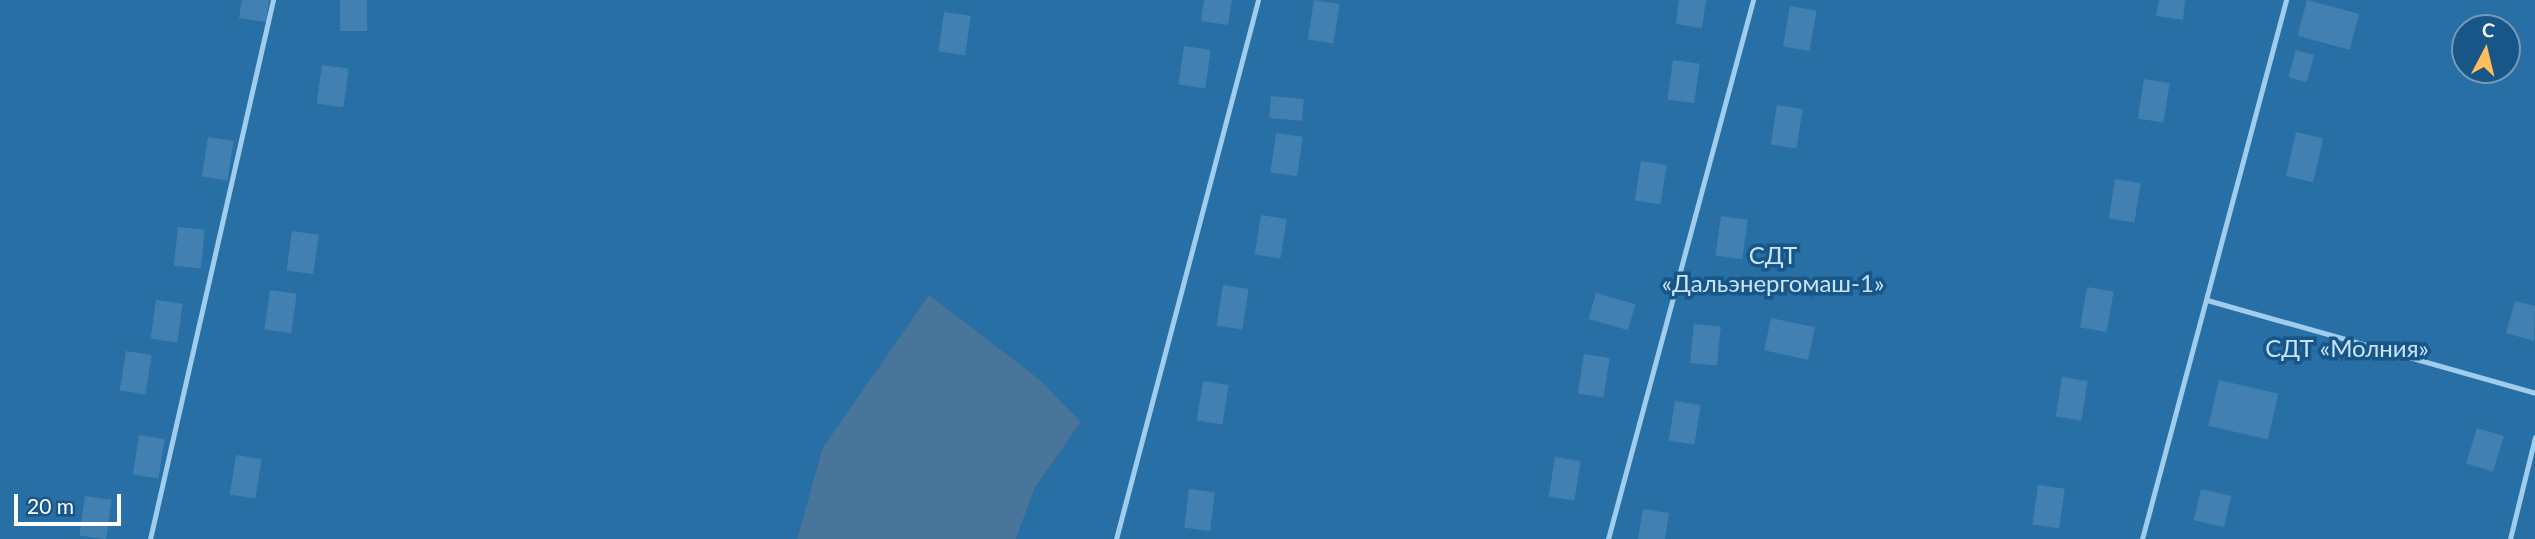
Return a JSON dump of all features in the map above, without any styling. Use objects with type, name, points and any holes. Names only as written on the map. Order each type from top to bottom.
[{"type":"lane","points":[[150,539],[274,0]]},
{"type":"lane","points":[[1116,539],[1258,0]]},
{"type":"lane","points":[[1608,539],[1753,0]]},
{"type":"lane","points":[[2143,539],[2286,0]]},
{"type":"lane","points":[[2207,300],[2535,393]]},
{"type":"lane","points":[[2510,539],[2535,438]]},
{"type":"green space","name":"СДТ «Дальэнергомаш-1»","points":[[0,0],[2535,0],[2535,539],[1016,539],[1035,488],[1081,422],[822,449],[797,539],[0,539]]},
{"type":"shaded area","points":[[929,295],[1040,380],[1081,422],[1035,488],[1016,539],[797,539],[822,449]]},
{"type":"building","points":[[242,0],[269,0],[266,22],[239,18]]},
{"type":"building","points":[[340,0],[367,0],[367,31],[340,31]]},
{"type":"building","points":[[1204,0],[1232,0],[1228,25],[1201,21]]},
{"type":"building","points":[[1314,0],[1340,4],[1333,44],[1308,40]]},
{"type":"building","points":[[1679,0],[1706,0],[1702,28],[1676,24]]},
{"type":"building","points":[[2159,0],[2185,0],[2183,20],[2156,16]]},
{"type":"building","points":[[2307,0],[2359,14],[2350,50],[2297,36]]},
{"type":"building","points":[[1790,6],[1817,11],[1809,51],[1783,46]]},
{"type":"building","points":[[944,12],[971,16],[965,55],[938,52]]},
{"type":"building","points":[[1184,46],[1211,50],[1205,88],[1179,85]]},
{"type":"building","points":[[2296,50],[2314,55],[2307,82],[2288,77]]},
{"type":"building","points":[[1673,60],[1700,64],[1694,103],[1667,100]]},
{"type":"building","points":[[322,65],[349,69],[343,107],[317,104]]},
{"type":"building","points":[[2144,79],[2170,83],[2163,123],[2138,119]]},
{"type":"building","points":[[1271,96],[1304,99],[1302,121],[1269,118]]},
{"type":"building","points":[[1777,105],[1803,109],[1796,149],[1771,145]]},
{"type":"building","points":[[2296,132],[2323,138],[2313,182],[2286,176]]},
{"type":"building","points":[[1276,133],[1303,137],[1297,176],[1270,173]]},
{"type":"building","points":[[208,137],[234,141],[227,181],[202,177]]},
{"type":"building","points":[[1641,161],[1667,165],[1660,205],[1635,201]]},
{"type":"building","points":[[2115,179],[2141,183],[2134,223],[2109,219]]},
{"type":"building","points":[[1261,215],[1287,219],[1280,259],[1255,255]]},
{"type":"building","points":[[1721,216],[1748,220],[1742,259],[1715,256]]},
{"type":"building","points":[[178,227],[205,230],[201,269],[174,266]]},
{"type":"building","points":[[292,231],[319,235],[313,274],[286,271]]},
{"type":"building","points":[[1223,285],[1249,289],[1242,330],[1217,325]]},
{"type":"building","points":[[2087,287],[2114,292],[2106,332],[2080,327]]},
{"type":"building","points":[[270,290],[297,294],[291,333],[264,330]]},
{"type":"building","points":[[1596,293],[1635,304],[1628,330],[1589,319]]},
{"type":"building","points":[[156,300],[183,304],[177,342],[151,339]]},
{"type":"building","points":[[2515,301],[2535,306],[2534,341],[2506,333]]},
{"type":"building","points":[[1771,318],[1815,327],[1808,360],[1764,350]]},
{"type":"building","points":[[1694,324],[1721,327],[1717,366],[1690,363]]},
{"type":"building","points":[[126,351],[152,355],[145,395],[120,391]]},
{"type":"building","points":[[1584,354],[1610,358],[1603,398],[1578,394]]},
{"type":"building","points":[[2062,377],[2088,381],[2081,421],[2056,417]]},
{"type":"building","points":[[2219,380],[2278,394],[2268,440],[2208,426]]},
{"type":"building","points":[[1203,381],[1229,385],[1222,425],[1197,421]]},
{"type":"building","points":[[1675,401],[1701,405],[1694,445],[1669,441]]},
{"type":"building","points":[[2477,428],[2504,436],[2493,472],[2466,463]]},
{"type":"building","points":[[139,435],[165,439],[158,479],[133,475]]},
{"type":"building","points":[[236,455],[262,459],[255,499],[230,495]]},
{"type":"building","points":[[1555,457],[1581,461],[1574,501],[1549,497]]},
{"type":"building","points":[[2038,485],[2065,489],[2059,528],[2032,525]]},
{"type":"building","points":[[1189,489],[1215,492],[1210,531],[1184,528]]},
{"type":"building","points":[[2201,489],[2231,496],[2224,527],[2194,520]]},
{"type":"building","points":[[85,496],[112,500],[106,539],[79,536]]},
{"type":"building","points":[[1643,509],[1669,513],[1665,539],[1638,539]]},
{"type":"park label","name":"СДТ «Молния»","points":[[2347,348]]}]
